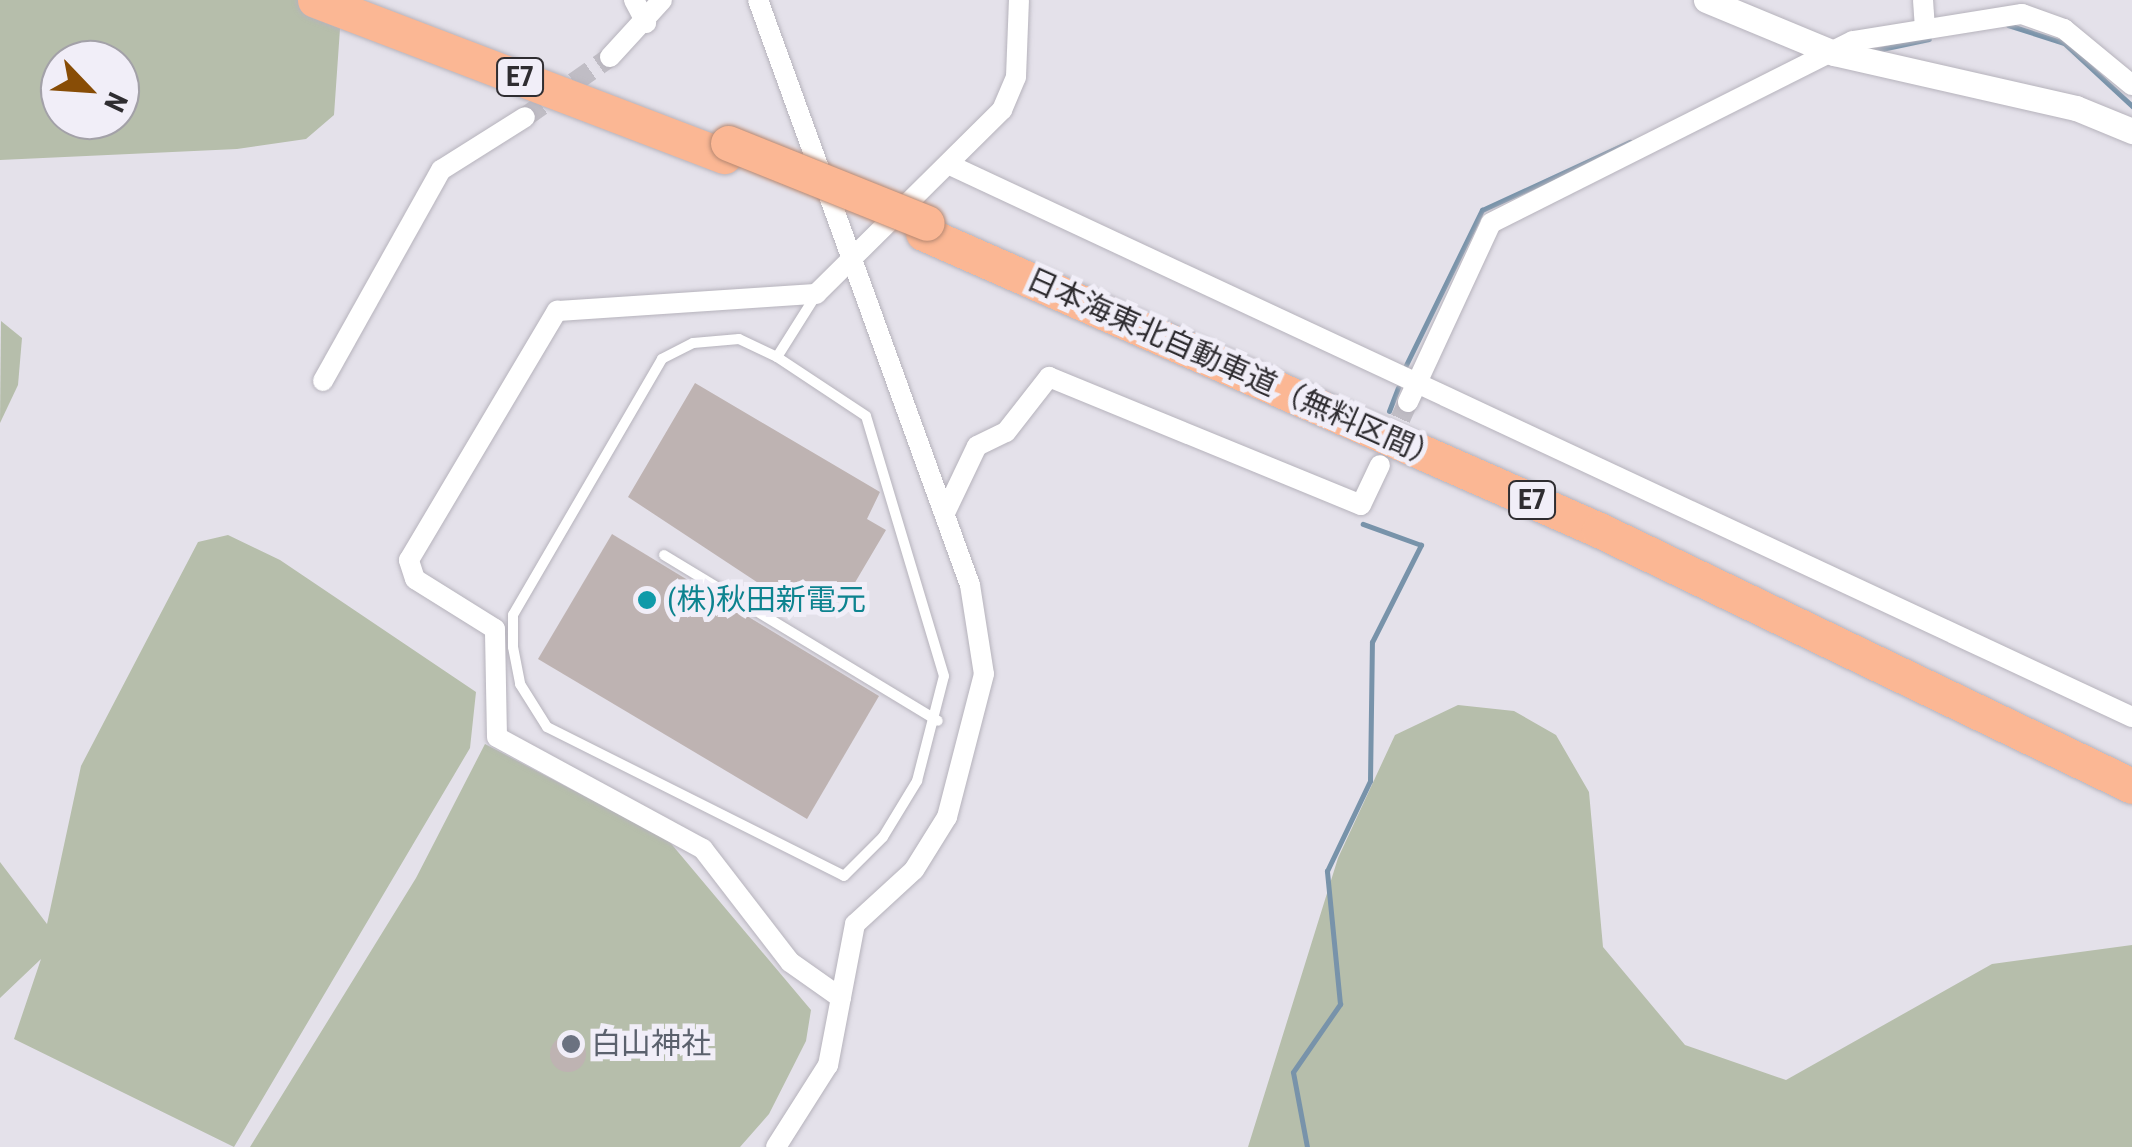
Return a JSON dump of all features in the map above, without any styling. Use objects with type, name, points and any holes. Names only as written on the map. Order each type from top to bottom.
[{"type":"highway","name":"日本海東北自動車道（無料区間）","points":[[315,0],[726,149]]},
{"type":"highway","name":"日本海東北自動車道（無料区間）","points":[[364,0],[1418,430],[2132,766]]},
{"type":"highway","name":"日本海東北自動車道（無料区間）","points":[[925,228],[1582,522],[2132,786]]},
{"type":"street","points":[[634,0],[646,22]]},
{"type":"street","points":[[610,57],[646,22],[662,0]]},
{"type":"street","points":[[758,0],[855,256],[970,585],[984,674],[947,817],[914,870],[855,924],[828,1065],[776,1147]]},
{"type":"street","points":[[841,998],[790,962],[703,849],[497,737],[495,628],[415,578],[409,560],[557,311],[816,294],[952,166],[1002,110],[1016,77],[1019,0]]},
{"type":"street","points":[[1706,0],[1834,53],[2076,108],[2132,131]]},
{"type":"street","points":[[1924,0],[1925,26]]},
{"type":"street","points":[[1410,393],[1492,223],[1834,53],[1925,26],[2023,7],[2064,29],[2132,85]]},
{"type":"street","points":[[323,381],[441,170],[525,118]]},
{"type":"street","points":[[952,166],[1410,393],[2132,717]]},
{"type":"street","points":[[945,513],[968,459],[1006,432],[1049,377],[1361,505],[1380,464]]},
{"type":"lane","points":[[777,357],[816,294]]},
{"type":"lane","points":[[739,340],[777,357],[854,404],[873,431],[944,676],[938,720],[917,781],[883,838],[844,876],[547,727],[520,684],[513,615],[662,359],[693,343],[739,340]]},
{"type":"lane","points":[[664,554],[938,720]]},
{"type":"green space","points":[[0,0],[342,0],[334,115],[306,139],[237,149],[0,160]]},
{"type":"green space","points":[[1,321],[22,338],[18,385],[0,423]]},
{"type":"green space","points":[[228,535],[280,560],[476,692],[470,748],[234,1147],[14,1039],[41,959],[0,998],[0,862],[47,924],[81,766],[198,542]]},
{"type":"green space","points":[[1458,705],[1514,711],[1556,735],[1589,792],[1603,947],[1685,1045],[1786,1080],[1992,964],[2132,945],[2132,1147],[1248,1147],[1338,858],[1395,735]]},
{"type":"green space","points":[[485,744],[668,840],[811,1010],[806,1041],[769,1114],[740,1147],[250,1147],[416,878]]},
{"type":"building","points":[[695,383],[880,492],[867,519],[886,530],[837,613],[789,585],[781,598],[628,497]]},
{"type":"building","points":[[612,534],[879,696],[807,819],[538,659]]},
{"type":"building","points":[[568,1036],[580,1042],[586,1054],[580,1066],[568,1072],[556,1066],[550,1054],[556,1042]]},
{"type":"waterway","points":[[2008,25],[2064,43],[2132,106]]},
{"type":"waterway","points":[[1872,51],[1929,39]]},
{"type":"waterway","points":[[1406,365],[1482,210],[1630,142]]},
{"type":"waterway","points":[[1389,411],[1398,388]]},
{"type":"waterway","points":[[1307,1147],[1293,1072],[1340,1004],[1327,871],[1370,781],[1372,642],[1421,545],[1363,524]]},
{"type":"tunnel","points":[[525,117],[610,57]]},
{"type":"tunnel","points":[[1388,446],[1408,402]]},
{"type":"place","name":"(株)秋田新電元","points":[[647,600]]},
{"type":"place","name":"白山神社","points":[[571,1044]]}]
